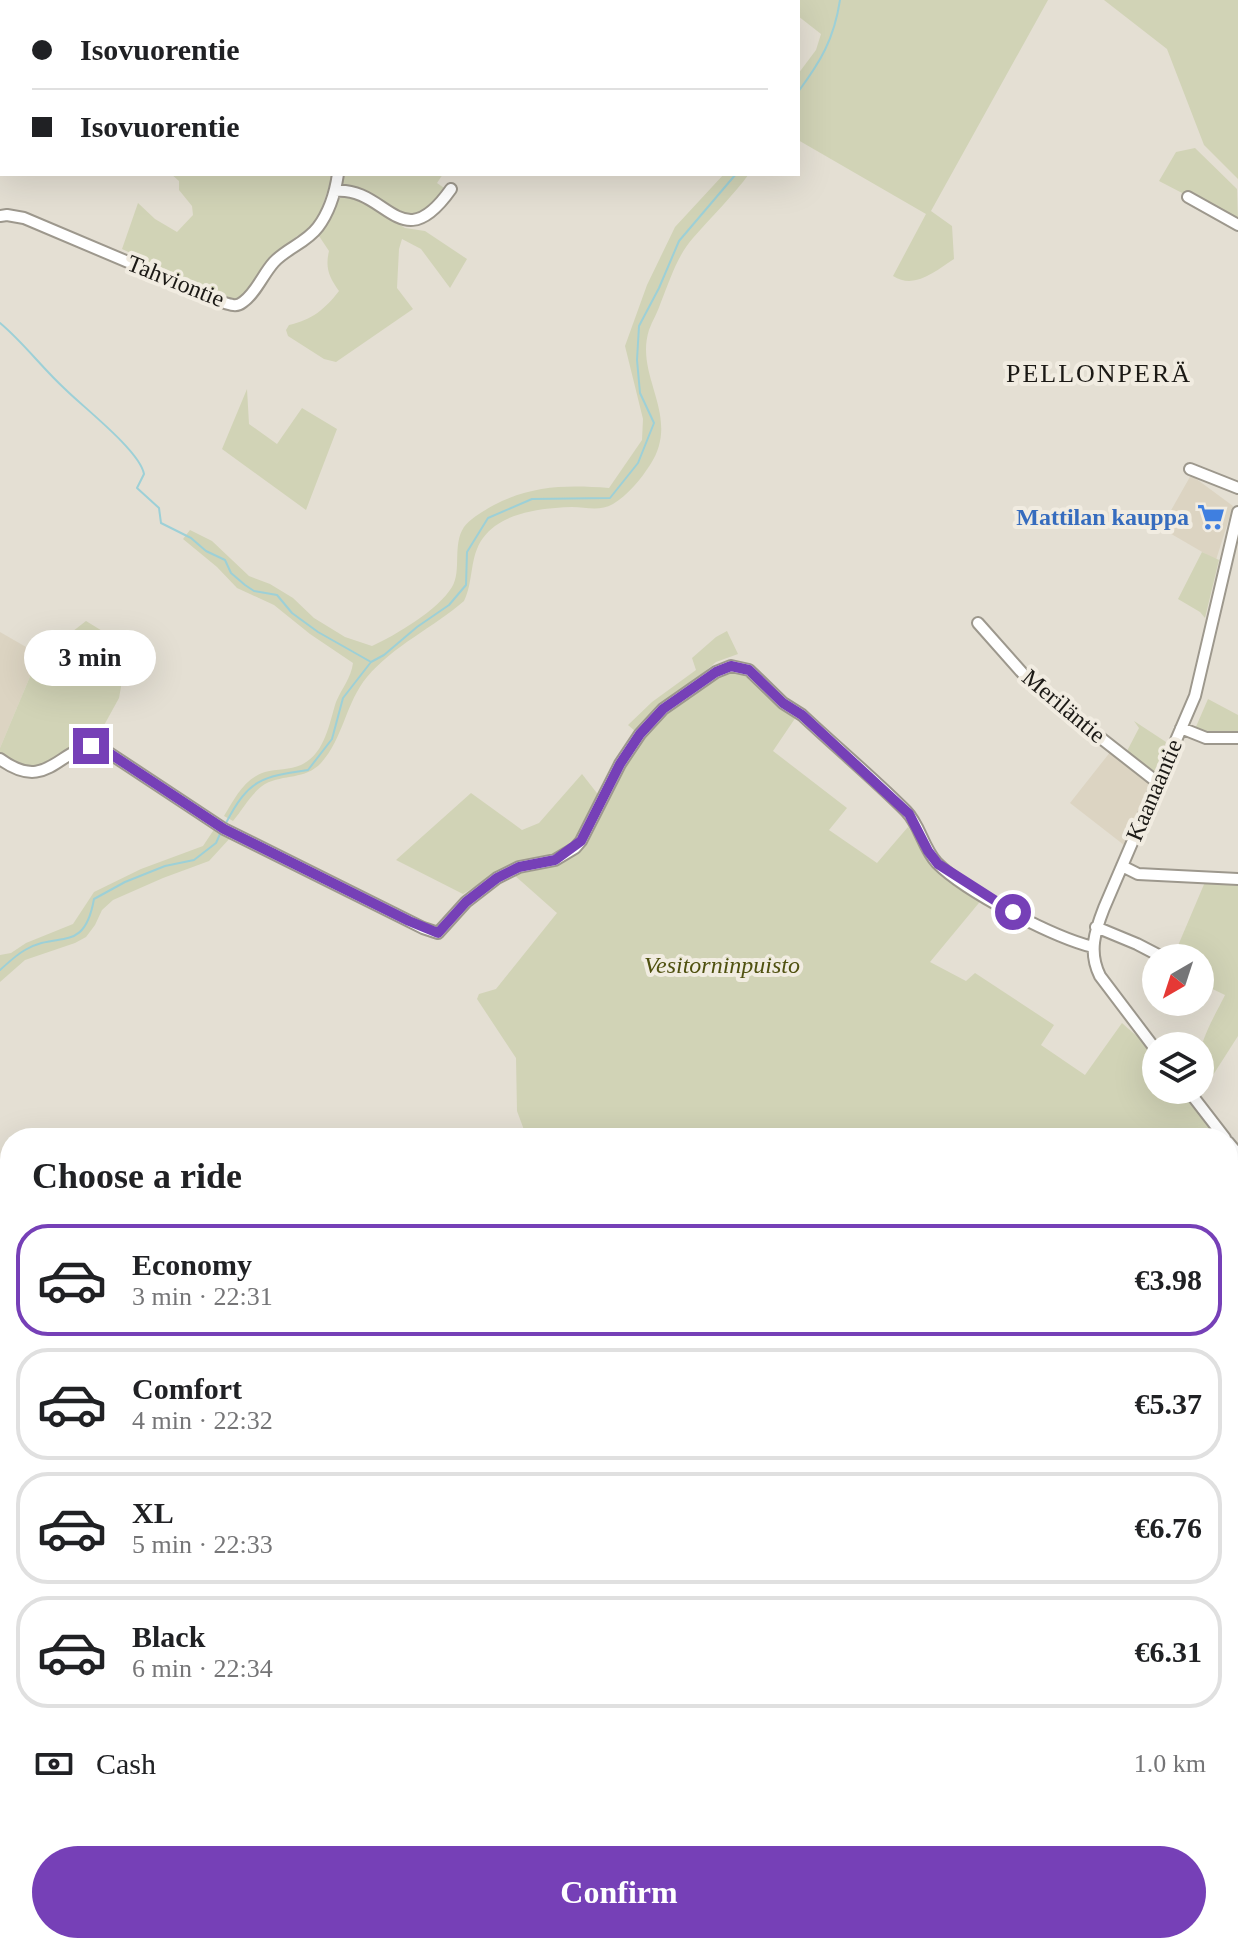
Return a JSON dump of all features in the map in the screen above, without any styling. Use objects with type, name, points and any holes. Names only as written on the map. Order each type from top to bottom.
[{"type":"street","name":"Tahviontie","points":[[0,216],[24,218],[225,303],[239,305],[281,255],[301,244],[317,229],[329,209],[338,176]]},
{"type":"street","points":[[335,191],[358,194],[385,211],[409,220],[428,216],[451,189]]},
{"type":"street","points":[[1188,197],[1238,225]]},
{"type":"street","points":[[1190,469],[1238,488]]},
{"type":"street","name":"Kaanaantie","points":[[1142,1032],[1095,966],[1093,947],[1096,927],[1203,670],[1238,512]]},
{"type":"street","name":"Meriläntie","points":[[978,623],[1033,685],[1157,782]]},
{"type":"street","points":[[0,759],[22,771],[33,772],[44,770],[91,746],[100,747],[224,829],[438,933],[466,902],[497,878],[519,867],[555,860],[575,848],[630,747],[651,721],[701,680],[731,666],[741,667],[756,675],[783,703],[802,715],[909,814],[938,864],[1013,912],[1070,942],[1093,947]]},
{"type":"street","points":[[1181,728],[1206,738],[1238,738]]},
{"type":"street","points":[[1122,866],[1138,874],[1238,879]]},
{"type":"street","points":[[1096,927],[1142,947]]},
{"type":"street","points":[[1199,1104],[1218,1128]]},
{"type":"shaded area","points":[[1191,475],[1233,506],[1216,560],[1161,528]]},
{"type":"shaded area","points":[[0,632],[33,651],[34,667],[0,748]]},
{"type":"shaded area","points":[[1111,751],[1150,782],[1124,845],[1070,803]]},
{"type":"green space","points":[[800,0],[1048,0],[931,211],[952,226],[954,259],[917,280],[901,280],[893,276],[926,214],[800,141],[800,71],[816,50],[821,34],[800,18]]},
{"type":"green space","points":[[1104,0],[1238,0],[1238,179],[1204,145],[1167,49]]},
{"type":"green space","points":[[1195,148],[1237,189],[1238,222],[1159,181],[1176,152]]},
{"type":"green space","points":[[173,176],[332,176],[318,219],[308,232],[297,236],[270,258],[242,296],[235,299],[122,249],[138,203],[155,219],[177,232],[193,215],[192,206],[179,190],[179,181]]},
{"type":"green space","points":[[343,176],[442,176],[437,183],[447,190],[432,209],[413,216],[361,192],[342,187]]},
{"type":"green space","points":[[722,176],[747,176],[683,252],[649,330],[647,364],[660,413],[661,430],[659,447],[642,476],[623,496],[608,506],[536,510],[512,517],[491,529],[476,553],[464,601],[389,656],[367,677],[354,698],[335,743],[321,763],[308,772],[260,787],[233,821],[224,816],[251,779],[265,772],[301,765],[316,754],[353,663],[274,605],[237,588],[183,539],[190,530],[212,541],[249,576],[293,598],[314,618],[345,637],[372,646],[416,621],[446,596],[452,587],[460,534],[478,514],[508,498],[536,490],[609,488],[642,440],[643,419],[625,346],[647,285],[675,227]]},
{"type":"green space","points":[[348,196],[361,200],[405,228],[425,231],[467,259],[450,288],[421,249],[402,239],[397,288],[413,309],[336,362],[324,359],[288,336],[286,330],[289,325],[317,313],[339,291],[329,272],[329,251],[319,236],[340,198]]},
{"type":"green space","points":[[247,389],[249,424],[277,444],[302,408],[337,429],[306,510],[222,449]]},
{"type":"green space","points":[[1202,552],[1219,560],[1205,618],[1178,599]]},
{"type":"green space","points":[[86,621],[117,640],[119,698],[97,738],[42,766],[17,764],[0,754],[0,748],[34,667],[33,651],[54,635],[68,635]]},
{"type":"green space","points":[[727,631],[738,654],[716,662],[635,731],[628,725],[652,702],[696,670],[692,658]]},
{"type":"green space","name":"Vesitorninpuisto","points":[[732,671],[744,673],[796,717],[773,751],[847,808],[829,830],[877,863],[908,827],[931,860],[983,898],[930,962],[966,981],[975,973],[1054,1025],[1041,1045],[1085,1075],[1122,1023],[1142,1041],[1142,1104],[1191,1104],[1211,1128],[523,1128],[517,1111],[516,1058],[477,999],[479,994],[496,989],[557,913],[513,874],[548,867],[578,850],[633,748],[650,728],[719,675]]},
{"type":"green space","points":[[1208,699],[1238,715],[1238,733],[1209,735],[1195,729]]},
{"type":"green space","points":[[1134,721],[1166,742],[1154,774],[1127,751],[1139,728]]},
{"type":"green space","points":[[582,774],[600,797],[576,842],[560,853],[495,874],[463,894],[396,860],[471,793],[522,830],[539,823]]},
{"type":"green space","points":[[215,828],[231,837],[209,861],[113,900],[102,910],[86,937],[25,960],[0,982],[0,955],[11,953],[26,943],[73,924],[94,892],[141,869],[203,846]]},
{"type":"green space","points":[[1238,879],[1238,1036],[1214,1074],[1214,1032],[1207,1032],[1225,995],[1214,990],[1214,944],[1179,944],[1205,882]]},
{"type":"waterway","points":[[800,89],[825,49],[840,0]]},
{"type":"waterway","points":[[226,823],[242,797],[258,783],[267,778],[308,770],[332,739],[343,698],[371,662],[449,605],[466,585],[467,552],[488,518],[532,499],[610,498],[638,463],[654,423],[640,393],[637,360],[639,326],[679,241],[734,176]]},
{"type":"waterway","points":[[0,323],[132,454],[144,474],[137,488],[159,508],[161,523],[225,560],[231,573],[254,591],[277,595],[292,613],[318,632],[371,662]]},
{"type":"waterway","points":[[0,970],[25,950],[37,944],[68,938],[84,928],[94,899],[165,866],[194,860],[216,843],[220,834]]},
{"type":"place","name":"Mattilan kauppa","points":[[1211,517]]},
{"type":"district","name":"PELLONPERÄ","points":[[1099,373]]},
{"type":"route","points":[[91,746],[100,747],[224,829],[438,933],[445,929],[466,902],[497,878],[519,867],[545,864],[575,848],[630,747],[651,721],[701,680],[731,666],[741,667],[756,675],[783,703],[802,715],[909,814],[938,864],[1013,912]]}]
